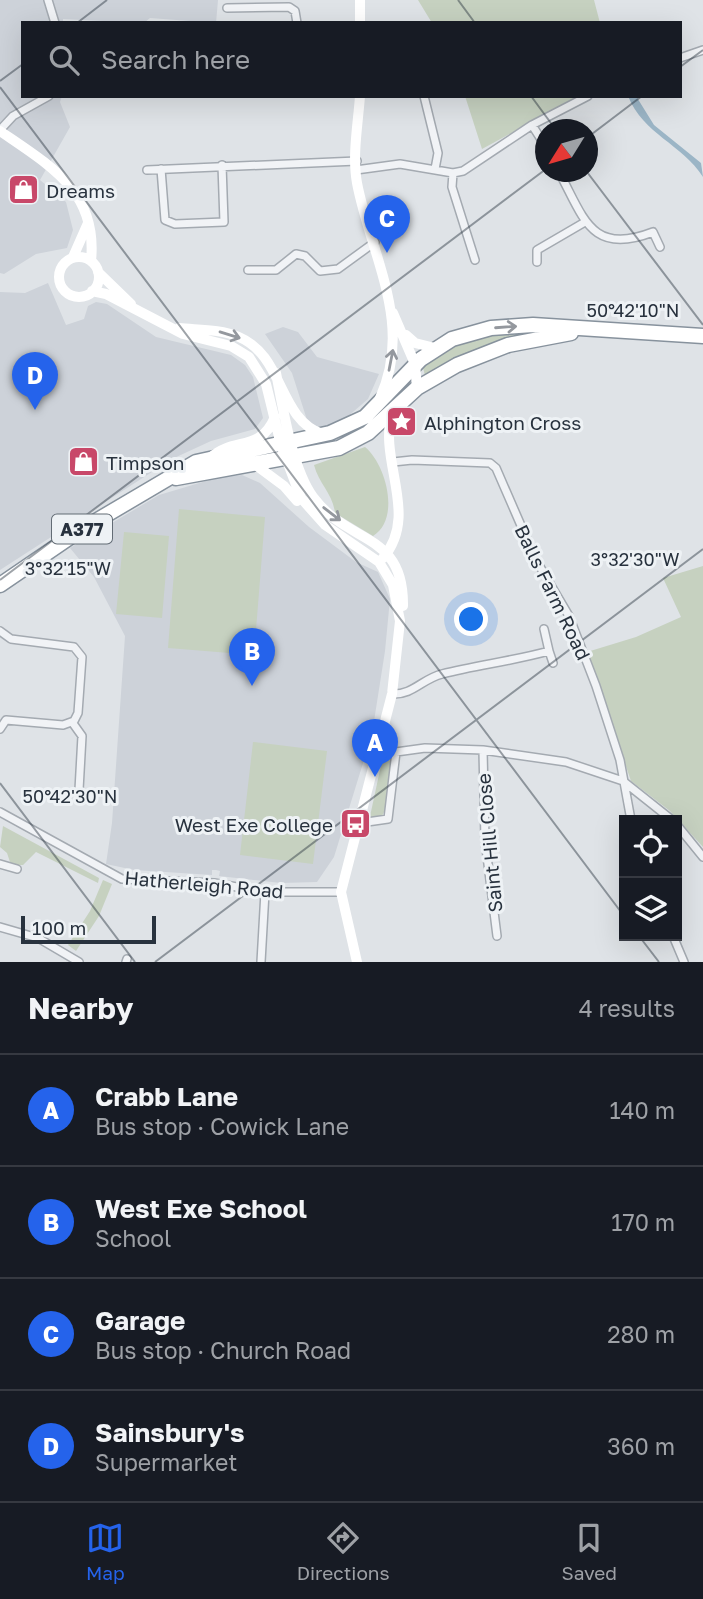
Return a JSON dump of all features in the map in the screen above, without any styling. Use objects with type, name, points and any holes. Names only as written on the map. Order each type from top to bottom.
[{"type":"highway","name":"A377","points":[[167,480],[253,463],[289,451],[323,434],[345,428],[376,407],[415,364],[435,348],[452,339],[491,328],[573,326],[703,335]]},
{"type":"highway","name":"A377","points":[[0,585],[79,531],[180,470],[211,458],[339,448],[368,433],[417,388],[457,365],[508,345],[535,338],[605,330]]},
{"type":"street","points":[[48,0],[54,21]]},
{"type":"street","points":[[360,0],[360,21]]},
{"type":"street","points":[[227,8],[289,7],[295,11],[297,21]]},
{"type":"street","points":[[682,57],[703,50]]},
{"type":"street","points":[[45,98],[13,116],[0,130],[73,187],[84,206],[94,238],[92,261],[98,272],[138,311]]},
{"type":"street","points":[[360,98],[356,165],[392,311],[394,353],[376,407]]},
{"type":"street","points":[[424,98],[438,153],[435,169]]},
{"type":"street","points":[[148,170],[222,165],[400,164],[453,173],[472,167],[533,125],[584,98]]},
{"type":"street","points":[[533,125],[535,129]]},
{"type":"street","points":[[161,169],[165,220],[175,224],[224,222],[222,165]]},
{"type":"street","points":[[453,173],[452,187],[475,260]]},
{"type":"street","points":[[564,182],[585,222],[600,235],[618,241],[653,232],[660,247]]},
{"type":"street","points":[[537,250],[585,222]]},
{"type":"street","points":[[88,223],[73,257],[60,270],[61,286],[76,296],[92,291],[106,294],[169,327],[200,340],[231,346],[249,357],[266,384],[275,416],[307,488],[320,505],[383,557]]},
{"type":"street","points":[[248,270],[276,270],[296,254],[305,256],[320,271],[331,272],[375,242]]},
{"type":"street","points":[[458,246],[468,242]]},
{"type":"street","points":[[530,244],[537,250],[537,262]]},
{"type":"street","points":[[73,257],[92,261]]},
{"type":"street","points":[[92,291],[98,283],[98,272]]},
{"type":"street","points":[[392,311],[404,333],[415,364],[417,388]]},
{"type":"street","points":[[169,327],[220,331],[242,338],[258,349],[276,373],[299,421],[323,434]]},
{"type":"street","points":[[404,333],[415,343],[435,348]]},
{"type":"street","points":[[276,373],[294,486],[308,509]]},
{"type":"street","points":[[383,557],[396,540],[400,525],[389,447],[388,426],[392,413]]},
{"type":"street","points":[[211,458],[221,448],[259,440],[275,416]]},
{"type":"street","points":[[368,433],[376,435],[389,447]]},
{"type":"street","name":"Balls Farm Road","points":[[393,463],[412,460],[494,464],[536,560],[569,616],[605,713],[630,815]]},
{"type":"street","points":[[253,463],[308,509],[398,566],[403,581],[403,610],[400,612],[392,694],[341,892],[357,962]]},
{"type":"street","points":[[544,629],[553,663]]},
{"type":"street","points":[[0,631],[11,639],[71,646],[79,651],[82,657],[78,713],[72,722],[63,725],[1,723]]},
{"type":"street","points":[[392,694],[407,694],[439,675],[510,662],[549,651]]},
{"type":"street","points":[[72,722],[82,736],[79,790]]},
{"type":"street","points":[[380,748],[396,752],[425,748],[483,750],[550,758],[623,781],[666,815]]},
{"type":"street","name":"Saint Hill Close","points":[[483,750],[485,840],[497,936]]},
{"type":"street","points":[[360,823],[388,819],[396,752]]},
{"type":"street","name":"Hatherleigh Road","points":[[0,812],[122,879],[214,883],[265,892],[341,892]]},
{"type":"street","points":[[682,831],[703,857]]},
{"type":"street","points":[[0,864],[17,869]]},
{"type":"street","points":[[261,962],[265,892]]},
{"type":"street","points":[[0,927],[38,938],[79,962]]},
{"type":"street","points":[[675,941],[684,962]]},
{"type":"shaded area","points":[[0,0],[218,0],[216,21],[150,18],[146,21],[21,21],[21,98],[61,98],[60,102],[70,127],[40,180],[66,202],[73,230],[67,248],[36,254],[4,274],[0,273]]},
{"type":"shaded area","points":[[48,283],[66,325],[84,319],[88,306],[96,302],[107,304],[156,337],[231,355],[245,365],[253,377],[263,418],[255,429],[211,441],[172,459],[0,570],[0,292],[25,293]]},
{"type":"shaded area","points":[[283,327],[298,332],[317,357],[379,374],[368,399],[331,431],[308,423],[292,373],[265,334]]},
{"type":"shaded area","points":[[242,475],[260,483],[309,527],[356,562],[378,572],[390,599],[372,734],[334,857],[317,882],[281,883],[219,876],[220,871],[216,870],[212,870],[212,875],[134,870],[106,864],[112,823],[125,636],[94,577],[70,548],[159,495],[216,478]]},
{"type":"green space","points":[[418,0],[594,0],[599,21],[431,21]]},
{"type":"green space","points":[[466,98],[576,98],[482,149]]},
{"type":"green space","points":[[496,334],[526,334],[476,349],[425,376],[422,363],[449,346]]},
{"type":"green space","points":[[365,447],[379,466],[387,491],[387,517],[382,528],[373,536],[335,513],[332,500],[314,465]]},
{"type":"green space","points":[[179,509],[265,517],[254,655],[168,648]]},
{"type":"green space","points":[[124,532],[169,536],[162,618],[116,614]]},
{"type":"green space","points":[[703,566],[703,847],[682,824],[682,815],[674,815],[631,781],[587,652],[636,637],[681,617],[663,578]]},
{"type":"green space","points":[[253,742],[327,751],[313,864],[240,855]]},
{"type":"green space","points":[[388,753],[392,755],[385,810],[381,818],[369,821],[383,756]]},
{"type":"green space","points":[[3,826],[99,878],[98,883],[36,852],[23,865],[11,865],[7,853],[0,847]]},
{"type":"green space","points":[[103,880],[112,884],[99,916],[76,951],[68,945],[90,911]]},
{"type":"water","points":[[629,98],[637,98],[654,125],[701,163],[703,177],[685,156],[643,120]]},
{"type":"place","name":"Dreams","points":[[23,190]]},
{"type":"place","name":"Garage","points":[[387,253]]},
{"type":"place","name":"Sainsbury's","points":[[35,410]]},
{"type":"place","name":"Alphington Cross","points":[[401,422]]},
{"type":"place","name":"Timpson","points":[[83,462]]},
{"type":"place","name":"West Exe School","points":[[252,686]]},
{"type":"place","name":"Crabb Lane","points":[[375,777]]},
{"type":"place","name":"West Exe College","points":[[356,824]]}]
